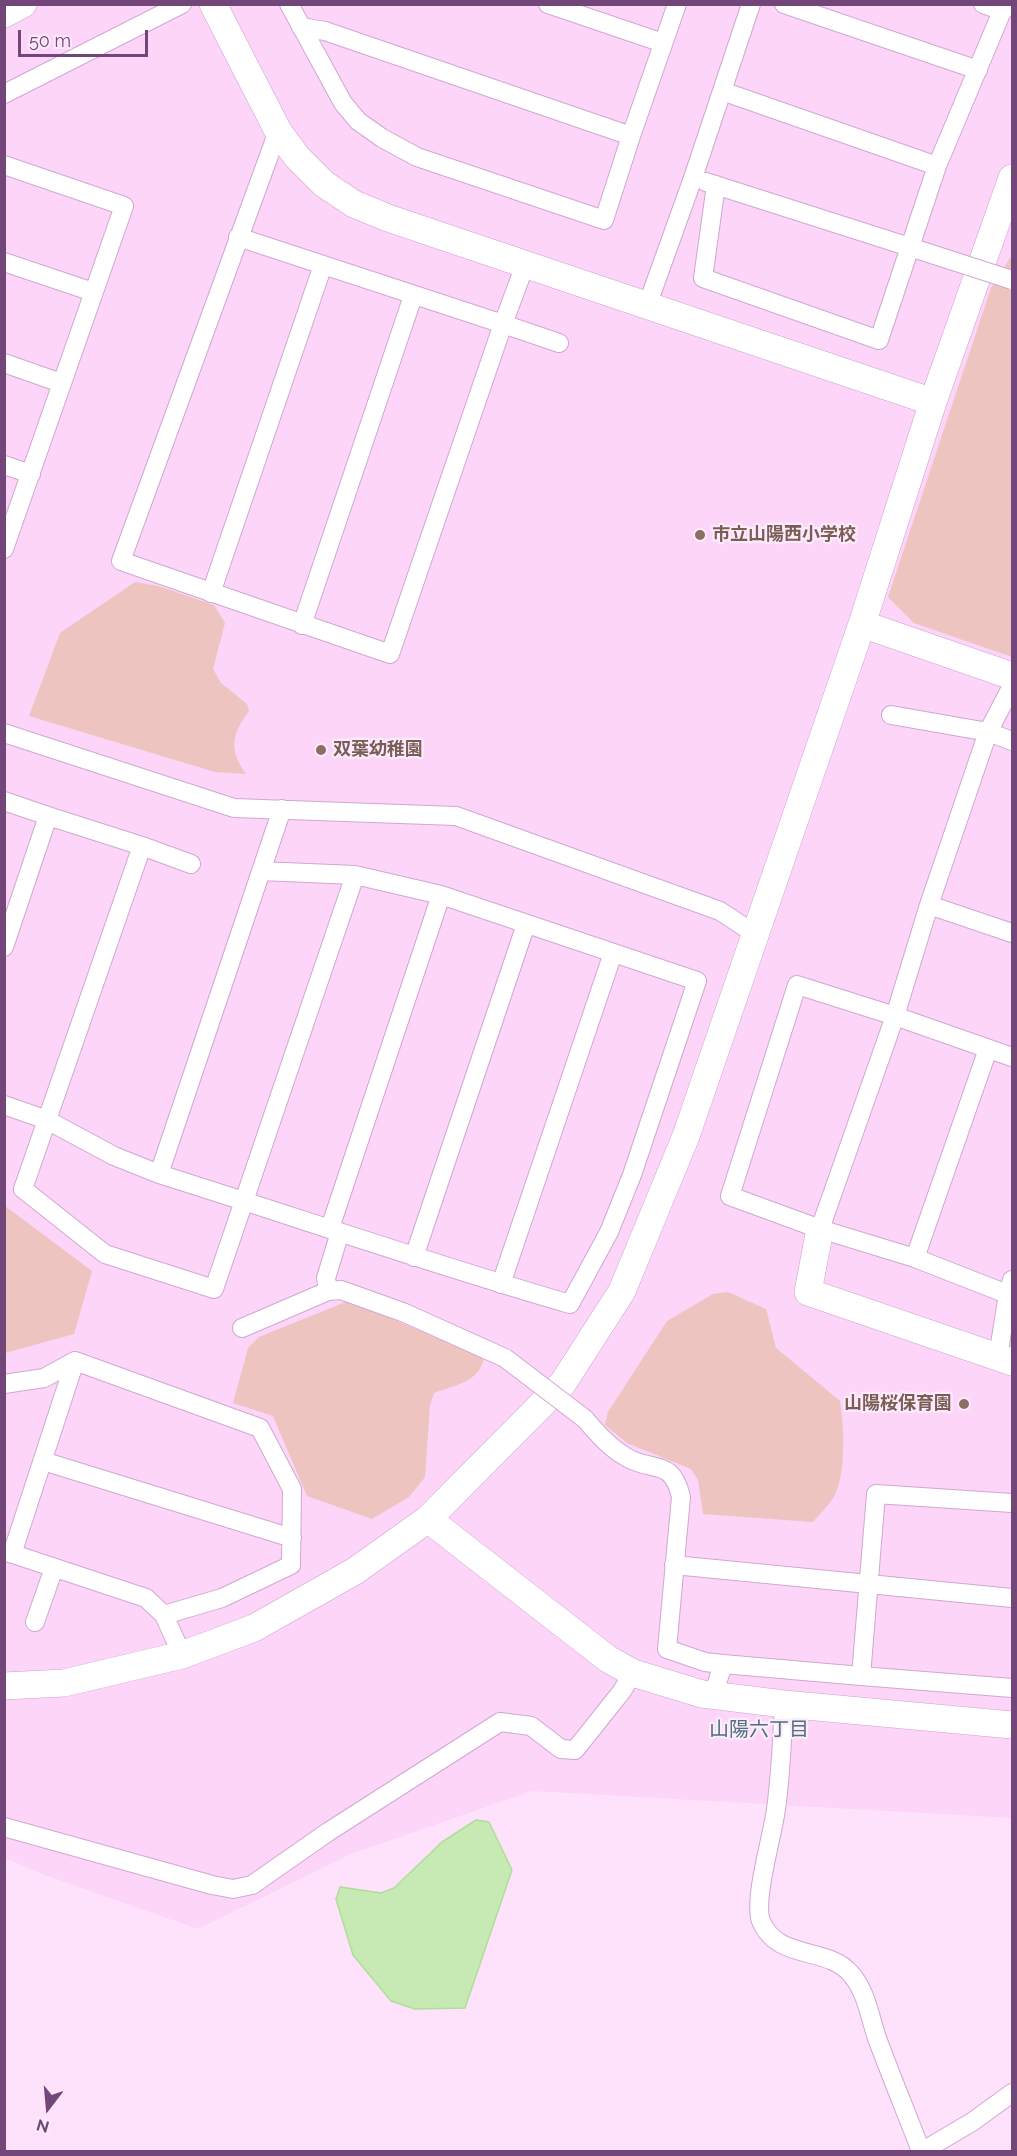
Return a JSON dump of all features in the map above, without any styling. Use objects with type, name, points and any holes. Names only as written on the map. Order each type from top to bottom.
[{"type":"street","points":[[4,14],[23,4]]},
{"type":"street","points":[[4,94],[182,4]]},
{"type":"street","points":[[213,4],[278,131],[297,157],[324,184],[354,204],[388,218],[933,402]]},
{"type":"street","points":[[289,4],[343,103],[358,121],[382,138],[417,157],[604,220],[677,4]]},
{"type":"street","points":[[548,4],[663,43]]},
{"type":"street","points":[[647,306],[693,178],[751,4]]},
{"type":"street","points":[[784,4],[978,70]]},
{"type":"street","points":[[716,185],[703,278],[879,340],[915,249],[937,166],[1004,8],[983,4]]},
{"type":"street","points":[[302,27],[325,31],[631,136]]},
{"type":"street","points":[[722,91],[937,166]]},
{"type":"street","points":[[278,131],[121,561],[390,654],[525,264]]},
{"type":"street","points":[[4,165],[124,206],[4,549]]},
{"type":"street","points":[[693,178],[1012,280]]},
{"type":"street","points":[[4,1686],[64,1683],[182,1655],[264,1622],[355,1571],[428,1519],[563,1383],[622,1291],[686,1136],[862,624],[933,402],[1012,178]]},
{"type":"street","points":[[238,237],[559,343]]},
{"type":"street","points":[[4,262],[93,292]]},
{"type":"street","points":[[211,593],[323,265]]},
{"type":"street","points":[[302,625],[413,296]]},
{"type":"street","points":[[4,363],[61,383]]},
{"type":"street","points":[[4,465],[31,474]]},
{"type":"street","points":[[862,624],[1012,676]]},
{"type":"street","points":[[1012,686],[988,732],[929,905],[895,1016],[820,1229],[808,1292],[1005,1359],[1011,1290],[820,1229],[730,1196],[797,985],[895,1016],[1012,1057]]},
{"type":"street","points":[[891,715],[988,732],[1012,741]]},
{"type":"street","points":[[4,733],[234,808],[456,816],[720,911],[755,934]]},
{"type":"street","points":[[4,801],[191,864]]},
{"type":"street","points":[[159,1174],[282,809]]},
{"type":"street","points":[[4,947],[48,816]]},
{"type":"street","points":[[142,846],[23,1188],[105,1254],[214,1289],[355,875]]},
{"type":"street","points":[[4,1105],[47,1120],[114,1156],[159,1174],[414,1257],[570,1304],[609,1232],[643,1142],[698,981],[441,895],[355,875],[261,871]]},
{"type":"street","points":[[328,1291],[326,1278],[335,1230],[441,895]]},
{"type":"street","points":[[929,905],[1012,933]]},
{"type":"street","points":[[414,1257],[526,924]]},
{"type":"street","points":[[501,1284],[613,953]]},
{"type":"street","points":[[915,1258],[988,1049]]},
{"type":"street","points":[[242,1328],[328,1291],[340,1290],[405,1313],[505,1358],[585,1419],[604,1441],[627,1458],[672,1473],[681,1497],[667,1649],[705,1662],[1012,1688]]},
{"type":"street","points":[[75,1361],[44,1461],[8,1552],[146,1598],[164,1615],[182,1655]]},
{"type":"street","points":[[4,1384],[44,1377],[75,1361],[260,1428],[292,1489],[291,1565],[222,1598],[164,1615]]},
{"type":"street","points":[[44,1461],[292,1538]]},
{"type":"street","points":[[861,1676],[876,1494],[1012,1503]]},
{"type":"street","points":[[428,1519],[608,1659],[633,1674],[713,1696],[1012,1725]]},
{"type":"street","points":[[674,1565],[1012,1598]]},
{"type":"street","points":[[35,1622],[54,1568]]},
{"type":"street","points":[[713,1696],[723,1664]]},
{"type":"street","points":[[4,1827],[233,1889],[252,1885],[328,1832],[500,1722],[531,1726],[561,1749],[575,1750],[633,1674]]},
{"type":"street","points":[[784,1704],[776,1809],[760,1889],[760,1918],[767,1932],[776,1942],[836,1963],[850,1972],[861,1987],[877,2039],[921,2151],[972,2122],[1012,2092]]},
{"type":"shaded area","points":[[5,5],[1012,5],[1012,1818],[532,1791],[351,1854],[198,1929],[39,1873],[5,1858]]},
{"type":"shaded area","points":[[1012,255],[1012,657],[914,623],[888,597],[991,288]]},
{"type":"shaded area","points":[[135,582],[158,586],[214,605],[225,623],[213,669],[221,683],[247,704],[249,711],[239,727],[234,742],[236,757],[246,774],[215,772],[29,716],[60,633]]},
{"type":"shaded area","points":[[5,1206],[92,1271],[74,1334],[5,1353]]},
{"type":"shaded area","points":[[728,1292],[766,1309],[776,1348],[840,1401],[843,1447],[839,1483],[832,1500],[813,1522],[703,1514],[698,1480],[691,1469],[627,1443],[605,1425],[608,1412],[667,1321],[713,1294]]},
{"type":"shaded area","points":[[348,1301],[484,1357],[482,1365],[472,1377],[458,1385],[434,1393],[430,1405],[425,1477],[409,1497],[372,1519],[307,1496],[273,1416],[233,1403],[248,1348],[259,1337]]},
{"type":"shaded area","points":[[476,1820],[489,1822],[512,1870],[465,2008],[415,2009],[391,2001],[353,1955],[336,1899],[340,1887],[381,1893],[394,1888],[442,1842]]},
{"type":"place","name":"市立山陽西小学校","points":[[700,535]]},
{"type":"place","name":"双葉幼稚園","points":[[321,750]]},
{"type":"place","name":"山陽桜保育園","points":[[964,1404]]},
{"type":"district","name":"山陽六丁目","points":[[759,1730]]}]
